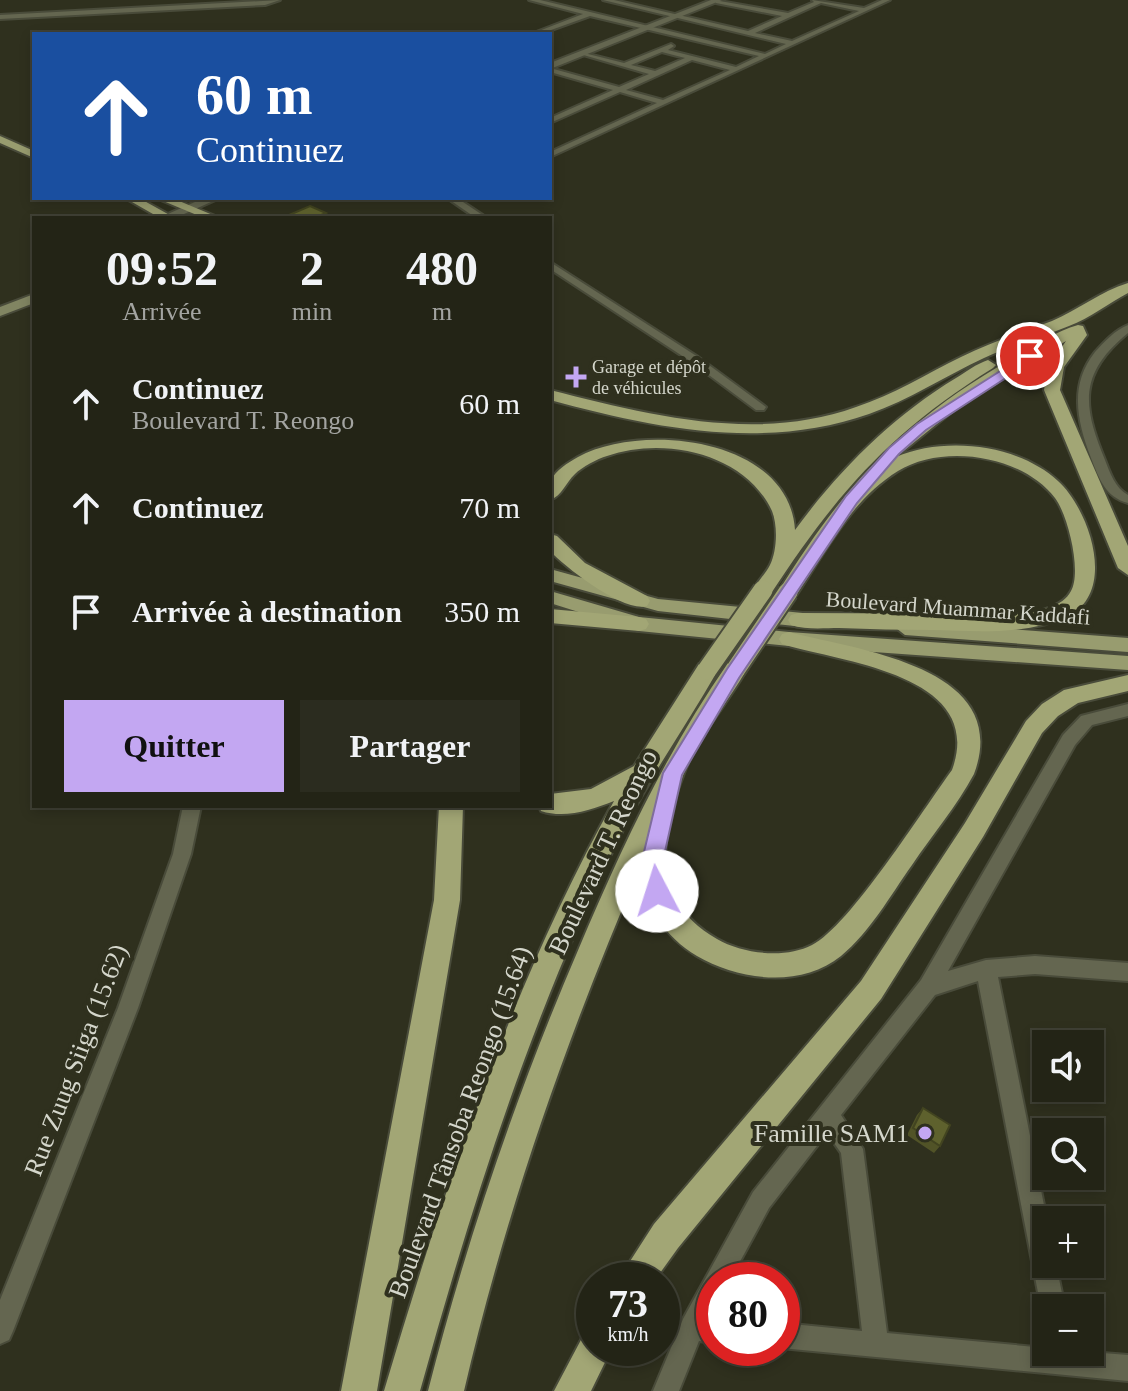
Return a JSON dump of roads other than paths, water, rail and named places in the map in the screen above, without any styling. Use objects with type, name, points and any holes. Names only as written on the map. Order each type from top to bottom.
[{"type":"highway","points":[[851,500],[894,451],[947,408],[1128,287]]},
{"type":"highway","points":[[552,396],[643,419],[681,424],[766,427],[804,424],[844,417],[876,406],[915,390],[953,367],[1128,300]]},
{"type":"highway","points":[[1082,320],[1058,359],[1051,377],[1052,390],[1128,568]]},
{"type":"highway","name":"Boulevard Tânsoba Reongo (15.64)","points":[[402,1391],[434,1278],[504,1075],[561,935],[612,827],[643,771],[707,670],[824,501],[880,441],[959,382],[1082,320]]},
{"type":"highway","points":[[552,491],[565,473],[602,451],[620,446],[657,442],[725,456],[754,473],[775,496],[784,519],[781,562]]},
{"type":"highway","points":[[793,629],[1002,622],[1057,613],[1071,605],[1081,593],[1084,571],[1070,508],[1060,492],[1014,464],[975,452],[922,454],[873,479],[851,500]]},
{"type":"highway","name":"Boulevard T. Reongo","points":[[446,1391],[481,1259],[550,1052],[619,886],[672,773],[736,669],[851,500]]},
{"type":"highway","points":[[552,542],[578,568],[640,601]]},
{"type":"highway","points":[[552,616],[639,624]]},
{"type":"highway","points":[[672,773],[656,837],[653,867],[657,891],[673,917],[703,945],[749,965],[791,965],[814,958],[833,947],[854,925],[962,774],[970,755],[969,729],[953,702],[918,674],[892,664],[816,648],[793,629]]},
{"type":"highway","points":[[648,1262],[871,990],[974,830],[1034,727],[1050,710],[1072,696],[1128,683]]},
{"type":"highway","points":[[552,804],[589,800],[609,794],[643,771]]},
{"type":"highway","points":[[359,1391],[447,900],[451,808]]},
{"type":"highway","points":[[572,1391],[585,1366]]},
{"type":"main road","points":[[0,131],[32,144]]},
{"type":"main road","points":[[0,139],[32,154]]},
{"type":"main road","points":[[135,200],[164,216]]},
{"type":"main road","points":[[168,200],[210,216]]},
{"type":"main road","points":[[0,312],[32,299]]},
{"type":"main road","name":"Boulevard Muammar Kaddafi","points":[[552,576],[640,601],[793,629],[1128,663]]},
{"type":"main road","name":"Boulevard Muammar Kaddafi","points":[[552,598],[639,624],[1128,645]]},
{"type":"street","points":[[0,17],[277,0]]},
{"type":"street","points":[[532,0],[766,56]]},
{"type":"street","points":[[606,0],[792,43]]},
{"type":"street","points":[[635,7],[651,0]]},
{"type":"street","points":[[552,67],[717,0],[787,15]]},
{"type":"street","points":[[749,33],[818,0],[864,10]]},
{"type":"street","points":[[552,154],[886,0]]},
{"type":"street","points":[[540,32],[589,14]]},
{"type":"street","points":[[624,65],[692,38]]},
{"type":"street","points":[[661,50],[735,69]]},
{"type":"street","points":[[582,53],[656,74]]},
{"type":"street","points":[[552,120],[691,58]]},
{"type":"street","points":[[552,69],[662,102]]},
{"type":"street","points":[[172,216],[211,200]]},
{"type":"street","points":[[459,200],[479,216]]},
{"type":"street","points":[[552,266],[694,359],[760,407]]},
{"type":"street","points":[[1128,328],[1108,342],[1093,361],[1083,379],[1082,408],[1110,486],[1119,496],[1128,499]]},
{"type":"street","points":[[727,1262],[761,1200],[928,987],[1069,740],[1087,720],[1128,710]]},
{"type":"street","name":"Rue Zuug Siiga (15.62)","points":[[0,1331],[128,1008],[182,854],[192,808]]},
{"type":"street","points":[[928,987],[986,969],[1035,965],[1128,972]]},
{"type":"street","points":[[986,969],[1050,1294]]},
{"type":"street","points":[[828,1115],[852,1149],[876,1344]]},
{"type":"street","points":[[800,1338],[1032,1355]]},
{"type":"street","points":[[666,1391],[696,1341]]},
{"type":"street","points":[[1104,1364],[1128,1368]]},
{"type":"place","name":"Garage et dépôt de véhicules","points":[[576,377]]},
{"type":"place","name":"Famille SAM1","points":[[925,1133]]}]
